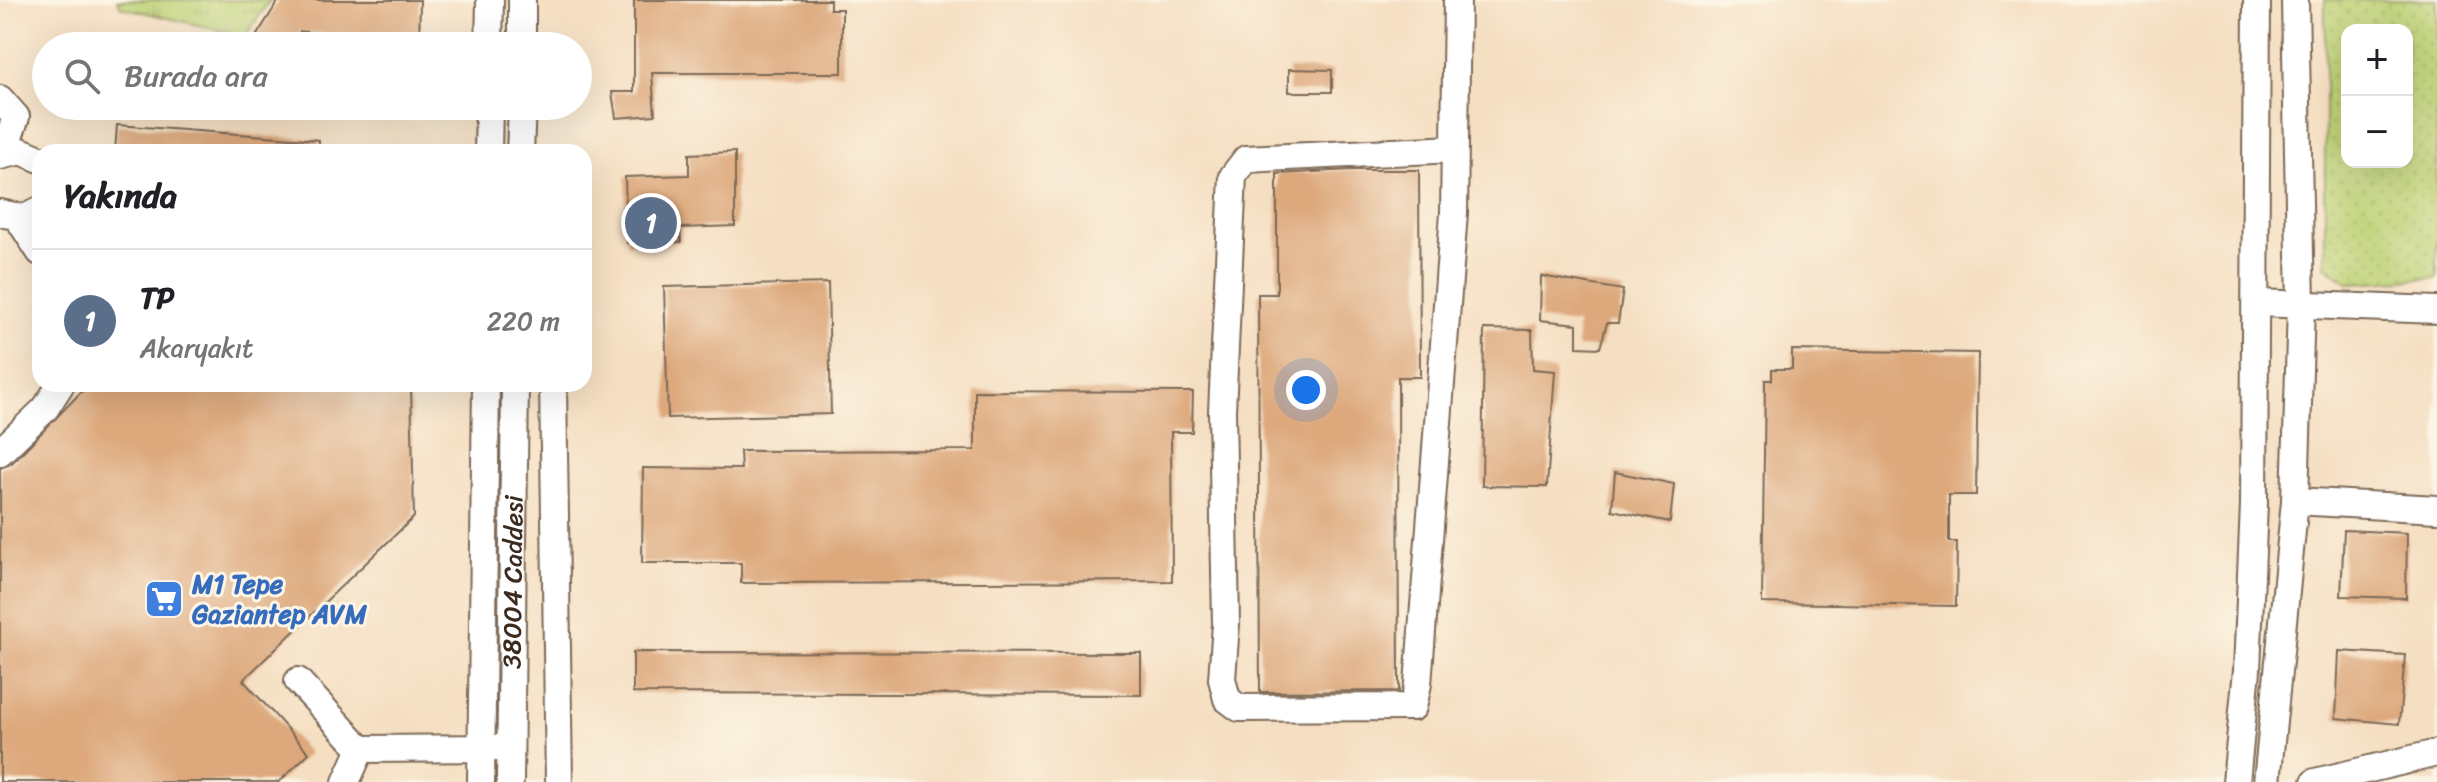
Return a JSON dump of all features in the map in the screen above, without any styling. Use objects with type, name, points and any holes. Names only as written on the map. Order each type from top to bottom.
[{"type":"street","points":[[489,32],[490,0]]},
{"type":"street","points":[[522,0],[522,32]]},
{"type":"street","points":[[2236,782],[2247,670],[2253,535],[2257,0]]},
{"type":"street","points":[[2267,782],[2295,501],[2301,305],[2295,0]]},
{"type":"street","points":[[1452,1],[1455,149],[1454,213],[1418,684],[1413,707],[1239,708],[1227,699],[1222,679],[1226,624],[1222,411],[1233,176],[1246,159],[1455,149]]},
{"type":"street","points":[[0,99],[16,117],[2,155]]},
{"type":"street","points":[[488,144],[489,120]]},
{"type":"street","points":[[520,144],[521,120]]},
{"type":"street","points":[[2,155],[21,151],[32,156]]},
{"type":"street","points":[[14,215],[32,241]]},
{"type":"street","points":[[2256,303],[2437,310]]},
{"type":"street","points":[[0,452],[45,409],[56,392]]},
{"type":"street","name":"38004 Caddesi","points":[[481,782],[486,392]]},
{"type":"street","name":"38004 Caddesi","points":[[510,782],[515,392]]},
{"type":"street","points":[[553,392],[559,782]]},
{"type":"street","points":[[2295,501],[2437,509]]},
{"type":"street","points":[[298,681],[361,749],[482,746],[510,749]]},
{"type":"street","points":[[346,782],[361,749]]},
{"type":"street","points":[[2315,782],[2437,753]]},
{"type":"green space","points":[[117,0],[270,0],[248,32],[228,32],[121,7]]},
{"type":"green space","points":[[2325,0],[2437,0],[2437,278],[2349,283],[2325,266]]},
{"type":"building","points":[[279,0],[420,0],[419,32],[259,32]]},
{"type":"building","points":[[634,0],[830,0],[830,9],[842,9],[842,73],[652,73],[655,115],[616,118],[612,92],[634,92]]},
{"type":"building","points":[[1289,69],[1332,70],[1332,92],[1289,92]]},
{"type":"building","points":[[117,125],[319,140],[319,144],[116,144]]},
{"type":"building","points":[[735,152],[735,226],[680,228],[681,242],[627,243],[625,177],[689,175],[689,154]]},
{"type":"building","points":[[1419,170],[1420,377],[1398,377],[1399,691],[1260,692],[1258,294],[1277,294],[1277,174]]},
{"type":"building","points":[[1541,276],[1623,290],[1618,323],[1607,323],[1600,348],[1577,347],[1577,324],[1540,320]]},
{"type":"building","points":[[828,283],[831,414],[668,418],[664,287]]},
{"type":"building","points":[[1484,329],[1532,330],[1533,369],[1555,371],[1547,487],[1482,486]]},
{"type":"building","points":[[1792,350],[1978,353],[1976,495],[1949,495],[1949,542],[1957,542],[1956,606],[1762,603],[1765,380],[1772,380],[1772,369],[1792,369]]},
{"type":"building","points":[[975,391],[1193,392],[1192,432],[1171,432],[1172,581],[741,583],[741,563],[642,563],[643,468],[741,469],[740,451],[975,450]]},
{"type":"building","name":"M1 Tepe Gaziantep AVM","points":[[81,392],[411,392],[414,517],[243,680],[309,753],[279,782],[0,782],[0,468],[11,464]]},
{"type":"building","points":[[1615,472],[1674,484],[1670,522],[1612,510]]},
{"type":"building","points":[[2344,530],[2407,533],[2406,598],[2341,596]]},
{"type":"building","points":[[2339,651],[2405,655],[2399,724],[2336,718]]},
{"type":"building","points":[[633,652],[1141,653],[1141,695],[633,693]]},
{"type":"place","name":"TP","points":[[651,223]]},
{"type":"place","name":"M1 Tepe Gaziantep AVM","points":[[164,599]]}]
